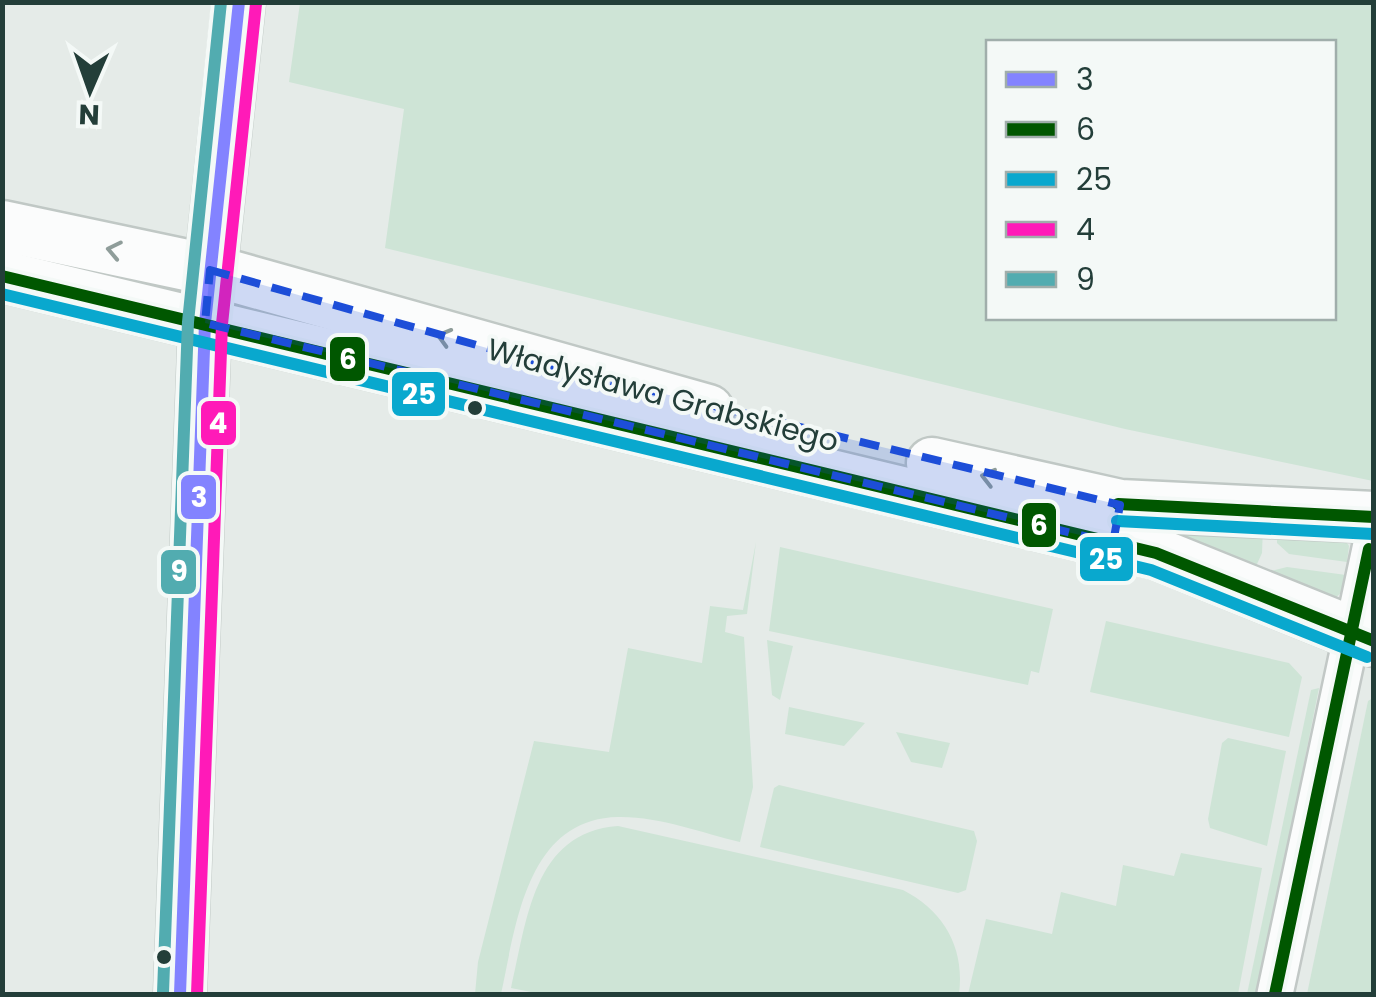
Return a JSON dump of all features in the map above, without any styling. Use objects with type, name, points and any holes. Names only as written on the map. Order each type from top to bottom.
[{"type":"street","points":[[180,994],[205,323],[238,2]]},
{"type":"street","name":"Władysława Grabskiego","points":[[2,226],[210,270],[1116,524],[1179,561],[1362,637]]},
{"type":"street","name":"Władysława Grabskiego","points":[[2,276],[1116,524],[1374,517]]},
{"type":"street","points":[[1275,994],[1362,637],[1374,530]]},
{"type":"highlighted area","points":[[210,270],[562,369],[1120,505],[1113,543],[205,323]]},
{"type":"green space","points":[[300,3],[1373,3],[1373,481],[1125,429],[385,248],[404,109],[289,82]]},
{"type":"green space","points":[[1263,526],[1262,553],[1252,575],[1151,533]]},
{"type":"green space","points":[[1277,526],[1340,532],[1349,546],[1347,562],[1289,554],[1277,543]]},
{"type":"green space","points":[[756,542],[747,614],[727,616],[725,632],[744,637],[753,787],[740,842],[633,817],[587,822],[563,836],[545,856],[531,881],[520,909],[501,994],[475,994],[478,962],[534,741],[609,752],[628,648],[702,663],[710,606],[743,610]]},
{"type":"green space","points":[[780,547],[1053,609],[1039,673],[1031,671],[1028,685],[769,631]]},
{"type":"green space","points":[[1287,567],[1346,575],[1343,591],[1331,602],[1268,583],[1271,571]]},
{"type":"green space","points":[[1106,621],[1289,663],[1302,677],[1289,737],[1090,692]]},
{"type":"green space","points":[[767,640],[793,646],[780,700],[772,695]]},
{"type":"green space","points":[[1319,688],[1258,994],[1247,994],[1311,690]]},
{"type":"green space","points":[[1373,698],[1373,994],[1307,994],[1368,701]]},
{"type":"green space","points":[[789,707],[865,723],[844,746],[785,734]]},
{"type":"green space","points":[[896,732],[950,743],[942,768],[911,762]]},
{"type":"green space","points":[[1228,738],[1286,751],[1267,846],[1210,828],[1208,819],[1222,743]]},
{"type":"green space","points":[[779,785],[974,831],[977,841],[966,890],[958,893],[760,847],[774,788]]},
{"type":"green space","points":[[618,826],[903,890],[930,909],[949,933],[959,961],[959,994],[541,994],[511,988],[529,909],[551,862],[568,844],[590,832]]},
{"type":"green space","points":[[1181,853],[1262,868],[1238,994],[968,994],[986,919],[1052,934],[1061,892],[1116,906],[1123,865],[1174,876]]},
{"type":"transit line","name":"9","points":[[163,993],[188,322],[221,2]]},
{"type":"transit line","name":"3","points":[[180,994],[205,323],[239,2]]},
{"type":"transit line","name":"4","points":[[197,994],[222,324],[256,4]]},
{"type":"transit line","name":"6","points":[[2,276],[1156,553],[1374,641]]},
{"type":"transit line","name":"25","points":[[2,294],[1151,570],[1367,657]]},
{"type":"transit line","name":"6","points":[[1118,504],[1374,517]]},
{"type":"transit line","name":"25","points":[[1117,521],[1373,534]]},
{"type":"transit line","name":"6","points":[[1275,994],[1369,549]]}]
